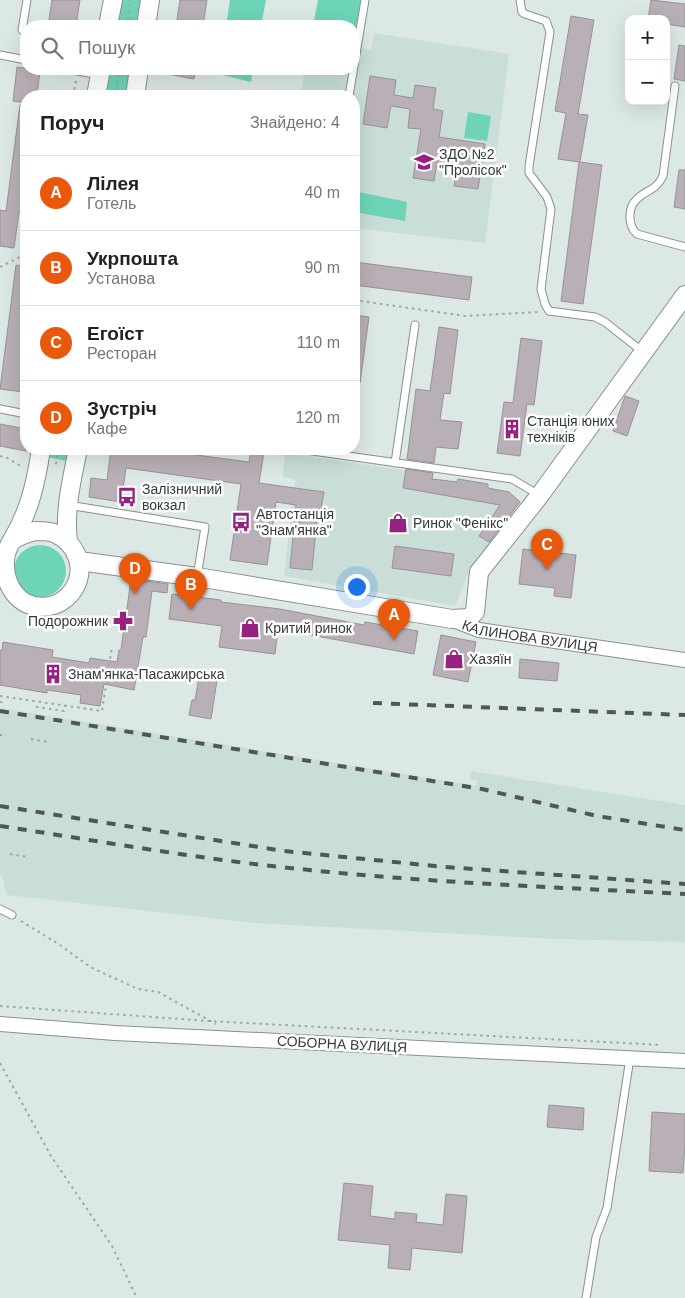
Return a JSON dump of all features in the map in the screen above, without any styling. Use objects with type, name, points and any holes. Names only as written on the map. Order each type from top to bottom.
[{"type":"street","points":[[109,20],[113,0]]},
{"type":"street","points":[[147,20],[150,0]]},
{"type":"street","points":[[97,90],[100,75]]},
{"type":"street","points":[[136,90],[138,75]]},
{"type":"street","points":[[452,619],[469,618],[475,612],[479,572],[540,495],[685,295]]},
{"type":"street","points":[[17,599],[9,590],[4,579],[5,547],[28,510],[35,486],[40,455]]},
{"type":"street","points":[[68,541],[68,505],[77,455]]},
{"type":"street","points":[[0,589],[28,605],[42,608],[55,605],[67,598],[75,588],[80,575],[80,562],[74,547],[53,532],[36,531],[27,533],[5,547]]},
{"type":"street","name":"КАЛИНОВА ВУЛИЦЯ","points":[[80,562],[197,577],[452,619],[479,630],[685,660]]},
{"type":"street","name":"СОБОРНА ВУЛИЦЯ","points":[[0,1024],[115,1033],[685,1061]]},
{"type":"lane","points":[[23,20],[26,0]]},
{"type":"lane","points":[[360,26],[364,0]]},
{"type":"lane","points":[[520,0],[522,12],[546,21],[550,32],[528,166],[529,173],[546,197],[551,209],[541,289],[544,304],[549,312],[594,318],[605,322],[644,352]]},
{"type":"lane","points":[[0,57],[20,59]]},
{"type":"lane","points":[[350,90],[352,75]]},
{"type":"lane","points":[[675,86],[662,176],[656,187],[637,199],[630,217],[633,230],[638,234],[685,247]]},
{"type":"lane","points":[[395,462],[416,324]]},
{"type":"lane","points":[[0,409],[20,413]]},
{"type":"lane","points":[[343,455],[512,479],[540,495]]},
{"type":"lane","points":[[68,505],[205,527],[197,577]]},
{"type":"lane","points":[[0,909],[12,915]]},
{"type":"lane","points":[[586,1298],[596,1237],[608,1208],[630,1058]]},
{"type":"path","points":[[128,20],[131,0]]},
{"type":"path","points":[[75,90],[77,75]]},
{"type":"path","points":[[116,90],[119,75]]},
{"type":"path","points":[[0,267],[20,257]]},
{"type":"path","points":[[360,301],[465,316],[549,312]]},
{"type":"path","points":[[56,464],[57,455]]},
{"type":"path","points":[[0,456],[21,466]]},
{"type":"path","points":[[0,696],[102,711],[112,647]]},
{"type":"path","points":[[0,702],[6,703]]},
{"type":"path","points":[[36,707],[64,711],[65,706]]},
{"type":"path","points":[[31,739],[48,742]]},
{"type":"path","points":[[10,854],[29,857]]},
{"type":"path","points":[[12,915],[60,945],[90,967],[138,989],[158,992],[216,1024]]},
{"type":"path","points":[[0,1006],[208,1021],[662,1045]]},
{"type":"path","points":[[0,1063],[50,1156],[112,1246],[137,1298]]},
{"type":"shaded area","name":"ЗДО №2 \"Пролісок\"","points":[[374,33],[509,54],[485,243],[360,229],[360,90],[301,90],[304,75],[360,75],[360,48],[371,50]]},
{"type":"shaded area","name":"Ринок \"Фенікс\"","points":[[285,455],[299,455],[415,472],[415,476],[457,482],[458,479],[488,484],[488,488],[509,492],[520,502],[467,577],[455,606],[284,576],[295,480],[283,476]]},
{"type":"shaded area","points":[[0,708],[477,786],[477,781],[470,779],[471,771],[685,805],[685,942],[557,939],[255,923],[7,895],[2,875],[0,875]]},
{"type":"green space","points":[[122,0],[142,0],[139,20],[118,20]]},
{"type":"green space","points":[[230,0],[266,0],[262,20],[227,20]]},
{"type":"green space","points":[[318,0],[361,0],[357,20],[314,20]]},
{"type":"green space","points":[[109,75],[130,75],[127,90],[107,90]]},
{"type":"green space","points":[[222,75],[252,75],[251,82]]},
{"type":"green space","points":[[468,112],[491,116],[487,141],[464,138]]},
{"type":"green space","points":[[360,192],[407,202],[405,221],[360,213]]},
{"type":"green space","points":[[48,455],[68,455],[67,461],[47,457]]},
{"type":"green space","points":[[40,545],[50,547],[58,553],[64,561],[66,571],[64,581],[58,589],[50,595],[40,597],[30,595],[22,589],[16,581],[14,571],[16,561],[22,553],[30,547]]},
{"type":"building","points":[[52,0],[80,0],[77,20],[49,20]]},
{"type":"building","points":[[180,0],[207,0],[204,20],[177,20]]},
{"type":"building","points":[[651,0],[685,4],[685,27],[670,25],[670,15],[649,15]]},
{"type":"building","points":[[571,16],[594,20],[578,114],[588,115],[580,162],[602,165],[583,304],[561,301],[579,162],[558,159],[566,113],[555,111]]},
{"type":"building","points":[[679,45],[685,46],[685,81],[674,79]]},
{"type":"building","points":[[17,67],[20,67],[20,75],[39,75],[38,90],[20,90],[20,102],[13,101]]},
{"type":"building","points":[[173,75],[195,75],[194,79]]},
{"type":"building","points":[[370,76],[396,80],[394,95],[413,98],[415,85],[436,88],[433,109],[443,111],[439,137],[485,144],[478,189],[454,186],[457,166],[437,163],[434,181],[413,178],[421,129],[408,128],[410,109],[391,106],[387,128],[363,124]]},
{"type":"building","points":[[20,105],[20,212],[14,248],[0,246],[0,210],[6,211]]},
{"type":"building","points":[[679,170],[685,170],[685,209],[674,207]]},
{"type":"building","points":[[360,263],[472,277],[469,300],[360,286]]},
{"type":"building","points":[[16,265],[20,266],[20,392],[0,389]]},
{"type":"building","points":[[360,316],[369,317],[360,383]]},
{"type":"building","points":[[439,327],[458,330],[450,394],[444,393],[440,420],[462,422],[458,449],[436,447],[434,463],[407,459],[416,389],[430,391]]},
{"type":"building","points":[[521,338],[542,341],[534,405],[527,404],[520,456],[497,453],[504,402],[513,403]]},
{"type":"building","points":[[625,396],[639,401],[627,436],[613,431]]},
{"type":"building","points":[[0,424],[20,428],[20,450],[0,446]]},
{"type":"building","points":[[110,455],[196,455],[249,462],[250,455],[264,455],[259,483],[324,492],[321,509],[318,508],[312,570],[290,568],[296,505],[276,502],[267,565],[230,560],[241,484],[126,468],[121,502],[89,497],[91,478],[107,480]]},
{"type":"building","points":[[406,469],[433,473],[432,479],[457,482],[458,479],[488,484],[488,488],[509,492],[520,502],[489,542],[479,536],[500,505],[403,488]]},
{"type":"building","points":[[395,546],[454,554],[451,576],[392,568]]},
{"type":"building","points":[[523,549],[576,555],[571,598],[554,596],[555,588],[519,584]]},
{"type":"building","name":"Знам'янка-Пасажирська","points":[[131,579],[168,584],[167,593],[152,591],[146,637],[143,637],[134,690],[104,684],[100,706],[80,703],[81,695],[47,690],[47,693],[0,685],[0,650],[2,651],[3,642],[53,650],[52,657],[89,663],[90,658],[117,662],[119,650],[121,650],[124,627],[118,626],[120,616],[126,616]]},
{"type":"building","points":[[172,594],[280,609],[364,625],[365,622],[418,631],[414,654],[278,629],[275,654],[219,647],[222,626],[169,619]]},
{"type":"building","name":"Хазяїн","points":[[441,635],[476,642],[468,682],[433,675]]},
{"type":"building","points":[[520,659],[559,663],[557,681],[519,678]]},
{"type":"building","points":[[200,671],[218,674],[211,719],[189,715],[192,700],[195,700]]},
{"type":"building","points":[[549,1105],[584,1108],[583,1130],[547,1127]]},
{"type":"building","points":[[652,1112],[685,1114],[683,1173],[649,1171]]},
{"type":"building","points":[[344,1183],[373,1186],[370,1216],[395,1219],[395,1212],[417,1214],[416,1222],[443,1225],[446,1194],[467,1196],[462,1253],[412,1248],[410,1270],[388,1268],[390,1245],[338,1240]]},
{"type":"railway","points":[[373,703],[685,715]]},
{"type":"railway","points":[[0,711],[482,789],[597,816],[685,830]]},
{"type":"railway","points":[[0,806],[284,851],[445,867],[685,884]]},
{"type":"railway","points":[[0,826],[211,858],[331,872],[483,884],[685,894]]},
{"type":"place","name":"ЗДО №2 \"Пролісок\"","points":[[424,162]]},
{"type":"place","name":"Станція юних техніків","points":[[512,429]]},
{"type":"place","name":"Залізничний вокзал","points":[[127,497]]},
{"type":"place","name":"Автостанція \"Знам'янка\"","points":[[241,522]]},
{"type":"place","name":"Ринок \"Фенікс\"","points":[[398,523]]},
{"type":"place","name":"Егоїст","points":[[547,570]]},
{"type":"place","name":"Зустріч","points":[[135,594]]},
{"type":"place","name":"Укрпошта","points":[[191,610]]},
{"type":"place","name":"Подорожник","points":[[123,621]]},
{"type":"place","name":"Критий ринок","points":[[250,628]]},
{"type":"place","name":"Лілея","points":[[394,640]]},
{"type":"place","name":"Хазяїн","points":[[454,659]]},
{"type":"place","name":"Знам'янка-Пасажирська","points":[[53,674]]}]
